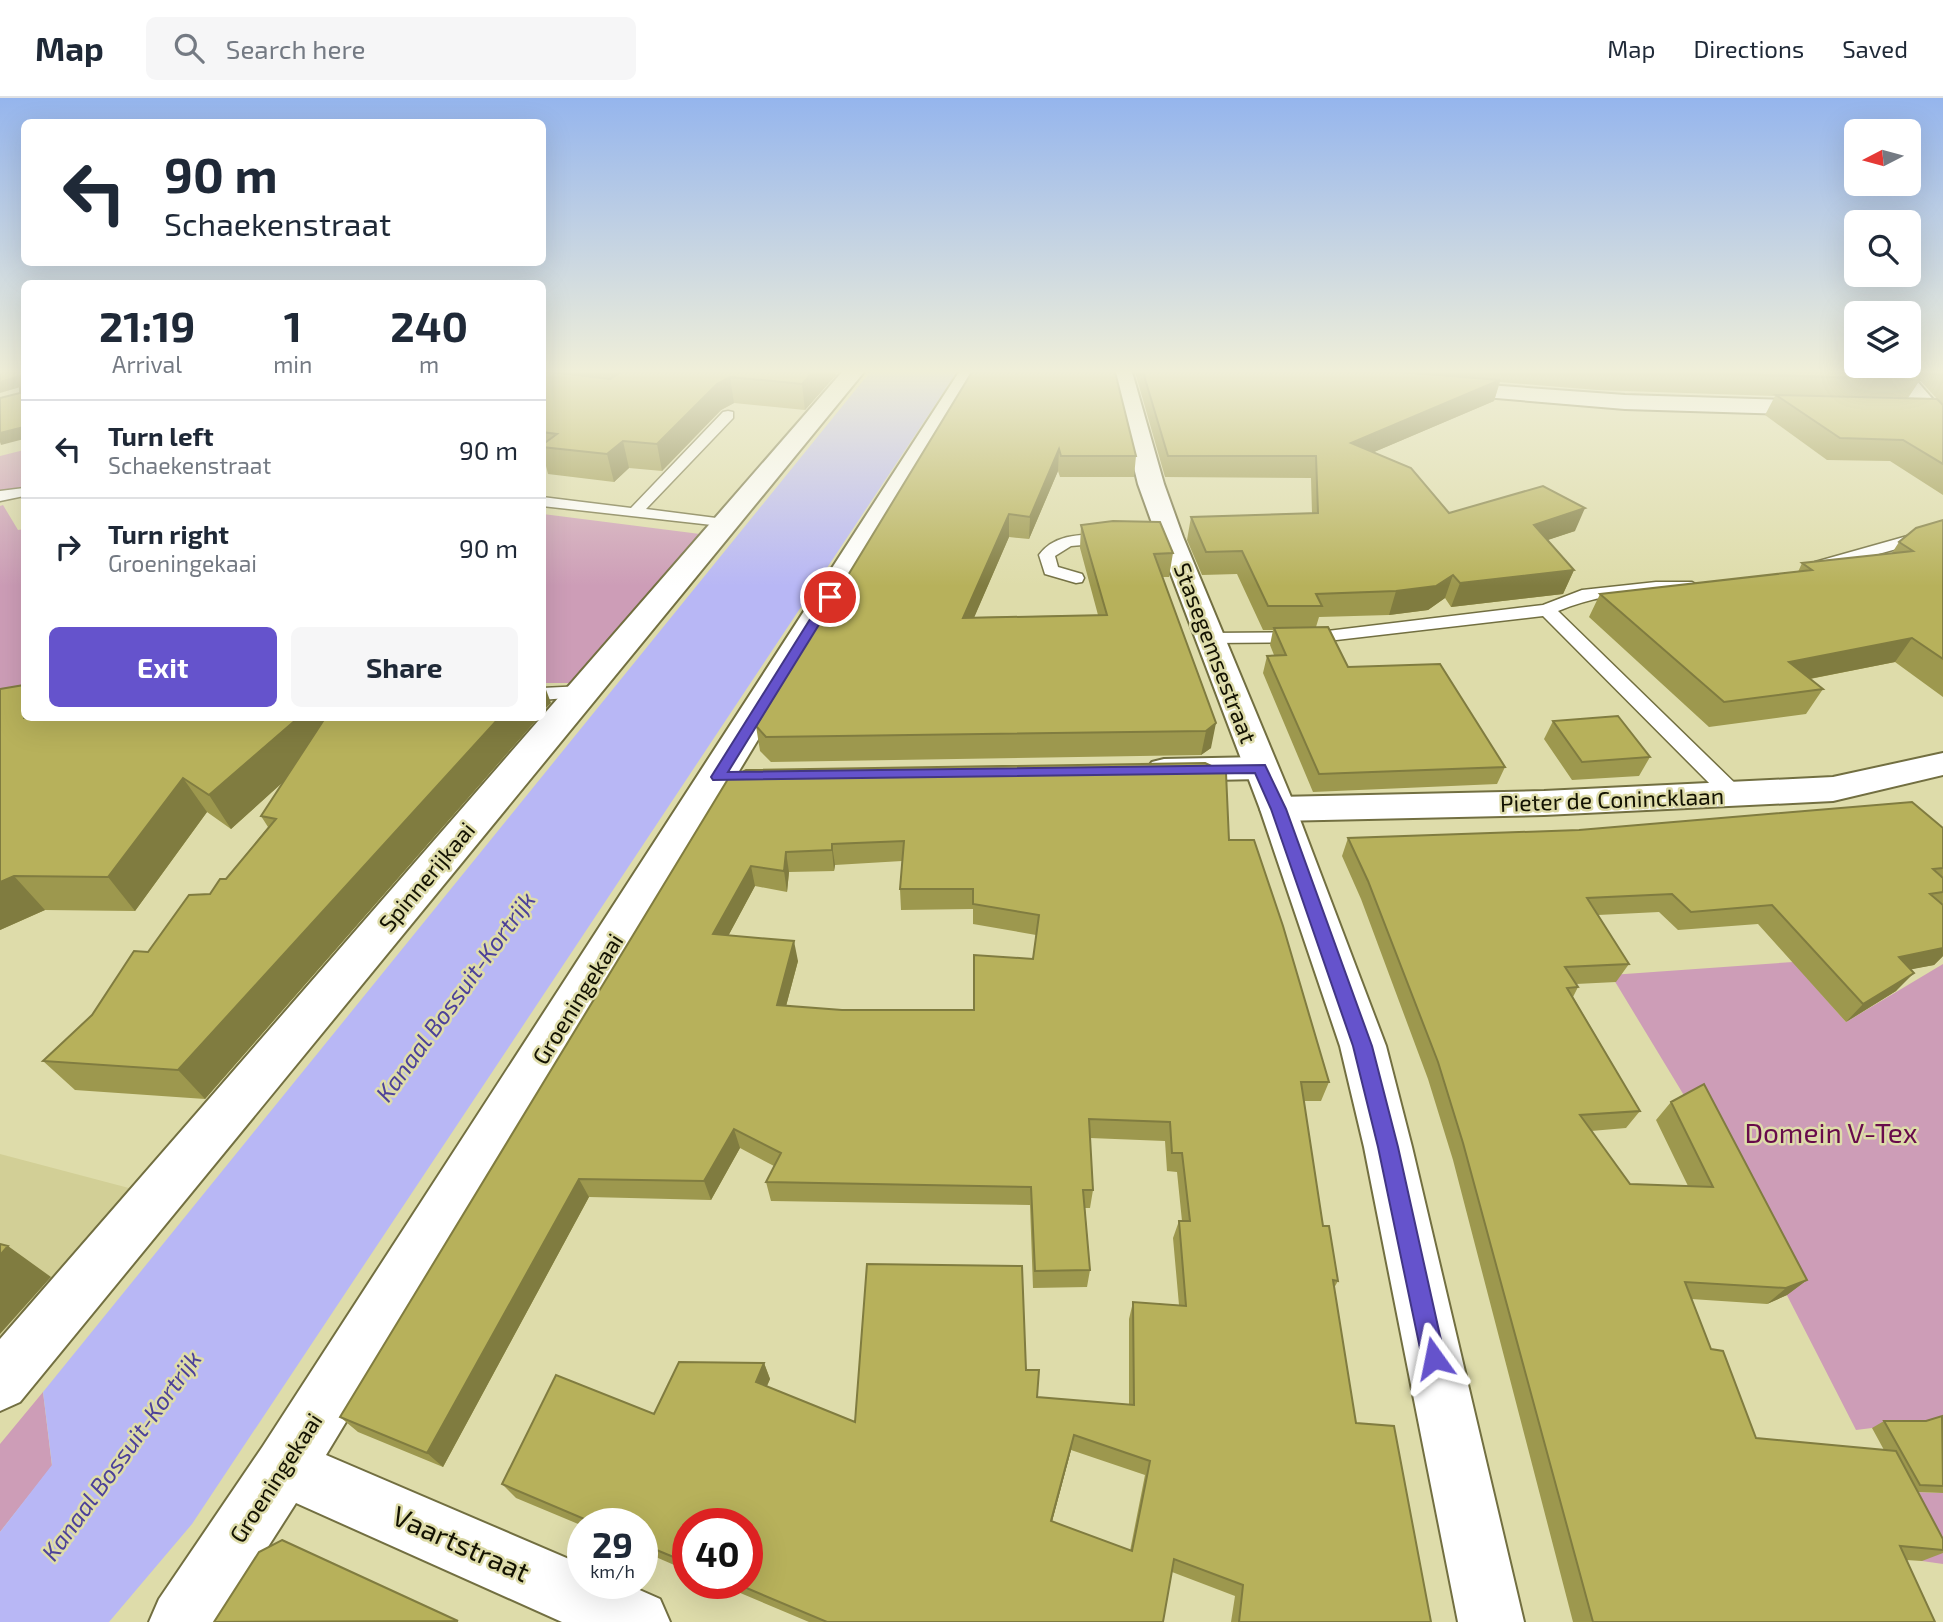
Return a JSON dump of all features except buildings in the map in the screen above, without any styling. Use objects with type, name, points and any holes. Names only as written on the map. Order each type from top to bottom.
[{"type":"street","name":"Spinnerijkaai","points":[[0,1382],[571,691],[724,524],[793,443]]},
{"type":"street","name":"Groeningekaai","points":[[182,1622],[734,776],[928,443]]},
{"type":"street","name":"Stasegemsestraat","points":[[1140,443],[1151,485],[1152,537],[1210,638],[1278,809],[1363,1046],[1388,1147],[1491,1622]]},
{"type":"street","name":"Pieter de Conincklaan","points":[[1278,809],[1735,796],[1833,789],[1943,764]]},
{"type":"street","points":[[1125,770],[1260,768]]},
{"type":"street","name":"Vaartstraat","points":[[284,1467],[637,1622]]},
{"type":"lane","points":[[634,513],[700,443]]},
{"type":"lane","points":[[0,496],[21,492]]},
{"type":"lane","points":[[546,502],[724,524]]},
{"type":"lane","points":[[1802,571],[1943,531]]},
{"type":"lane","points":[[1076,578],[1051,570],[1047,555],[1061,543],[1152,537]]},
{"type":"lane","points":[[1210,638],[1319,637],[1547,610],[1583,595],[1656,587],[1711,587]]},
{"type":"lane","points":[[1547,610],[1735,796]]},
{"type":"shaded area","points":[[0,1154],[144,1192],[0,1355]]},
{"type":"green space","points":[[21,451],[21,488],[0,492],[0,456]]},
{"type":"green space","points":[[3,505],[18,530],[21,530],[21,705],[0,710],[0,506]]},
{"type":"green space","points":[[546,514],[700,534],[576,683],[546,683]]},
{"type":"green space","name":"Domein V-Tex","points":[[1793,962],[1846,1022],[1943,964],[1943,1447],[1872,1428],[1856,1430],[1688,1102],[1611,975]]},
{"type":"green space","points":[[43,1392],[52,1466],[0,1532],[0,1444]]},
{"type":"green space","points":[[1886,1491],[1943,1493],[1943,1564],[1922,1561]]},
{"type":"water","name":"Kanaal Bossuit-Kortrijk","points":[[812,443],[910,443],[192,1524],[109,1622],[0,1622],[0,1532],[52,1465],[43,1392]]},
{"type":"route","points":[[830,597],[718,777],[1260,768],[1278,809],[1363,1046],[1434,1358]]}]
